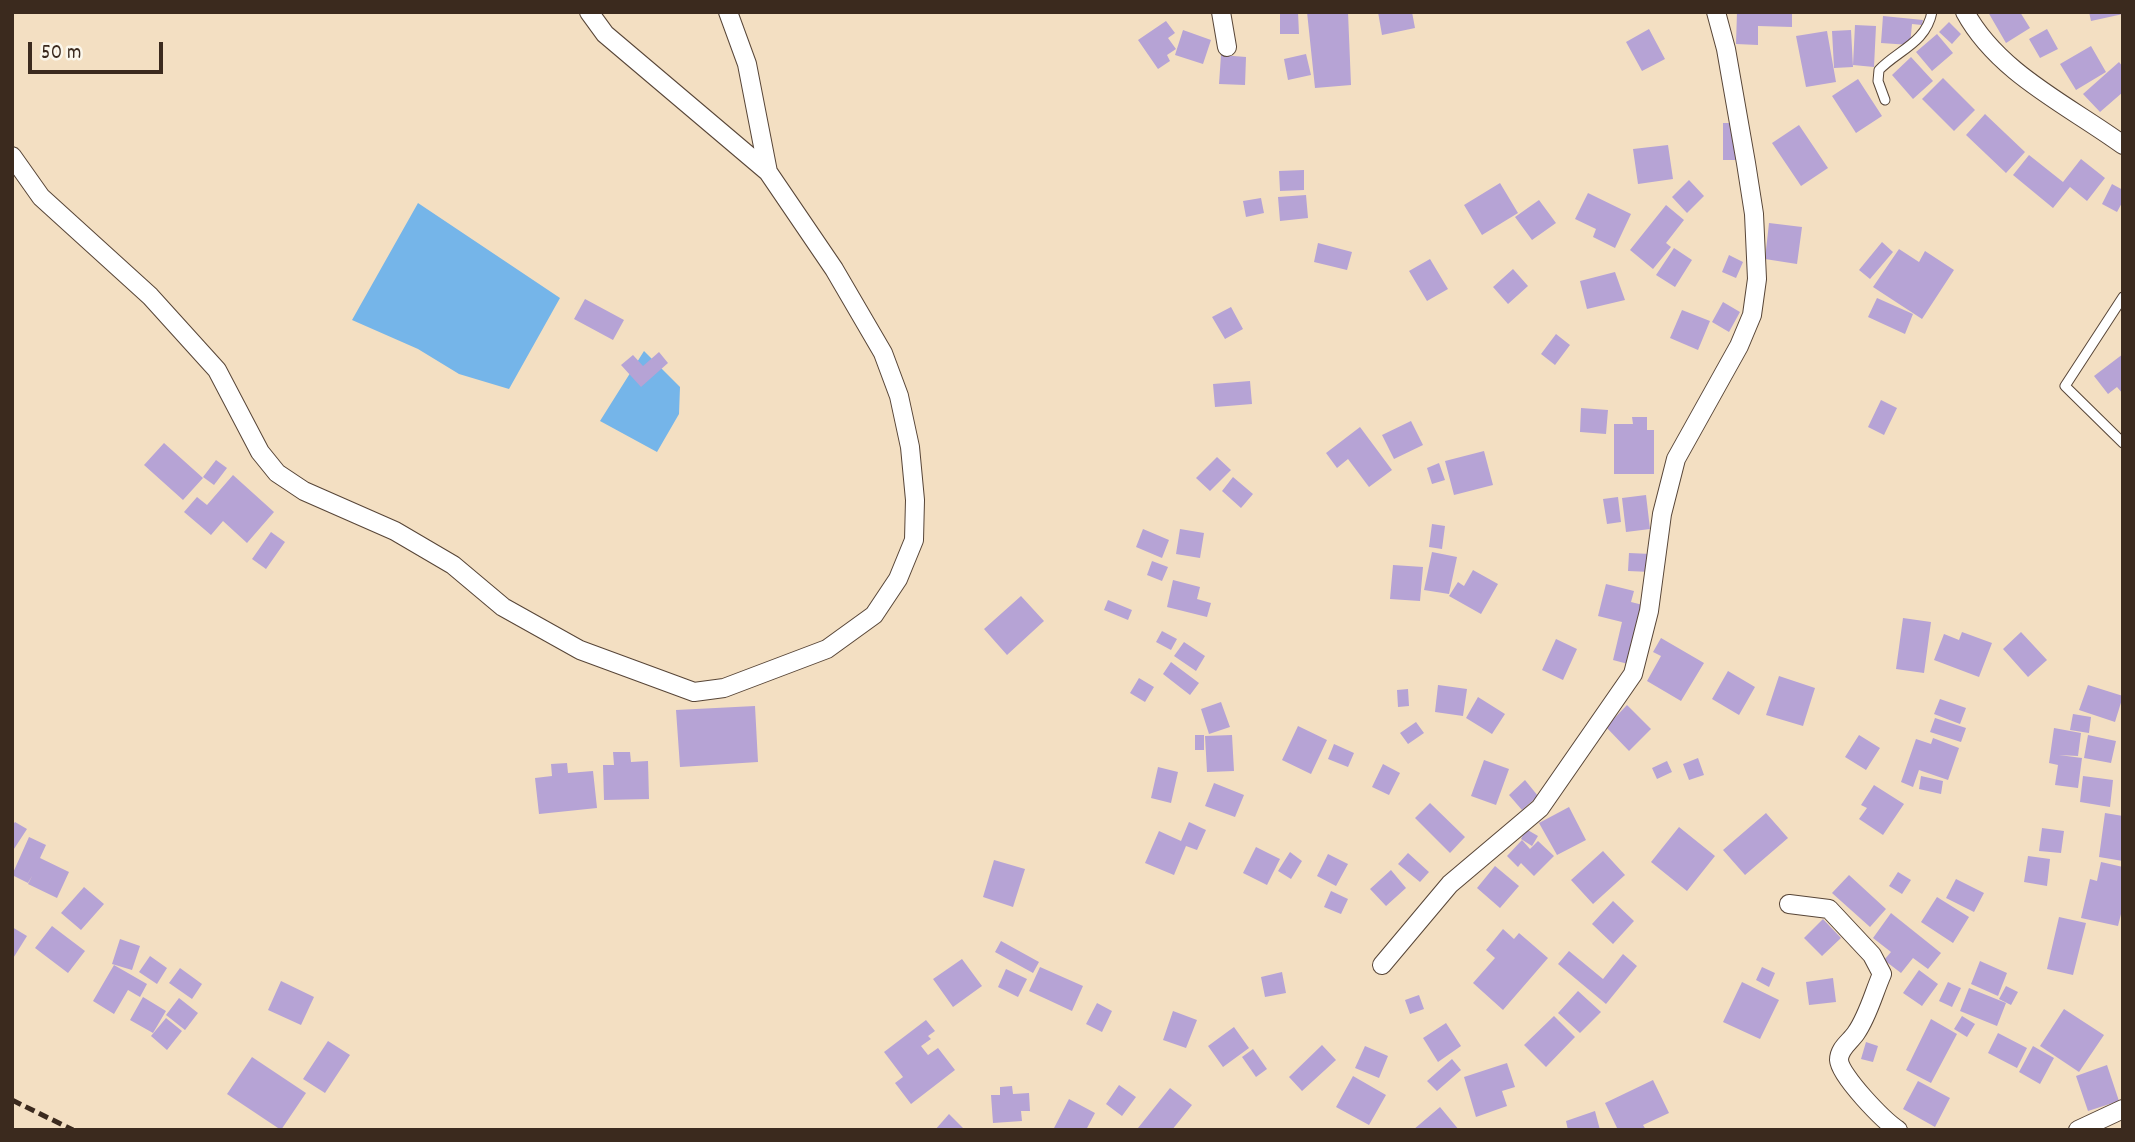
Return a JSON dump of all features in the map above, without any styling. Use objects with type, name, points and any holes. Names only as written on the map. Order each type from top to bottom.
[{"type":"street","points":[[12,156],[41,197],[149,296],[217,370],[260,452],[277,472],[304,491],[396,531],[453,565],[503,607],[580,650],[694,692],[724,688],[827,649],[874,615],[898,579],[914,540],[915,499],[910,447],[899,396],[883,353],[834,269],[768,172],[605,33],[590,12]]},
{"type":"street","points":[[728,12],[747,64],[768,172]]},
{"type":"street","points":[[1221,12],[1227,47]]},
{"type":"street","points":[[1382,965],[1450,884],[1540,808],[1633,674],[1649,611],[1660,524],[1676,459],[1739,346],[1752,315],[1757,279],[1754,214],[1726,49],[1716,12]]},
{"type":"street","points":[[1965,12],[1977,33],[1997,56],[2123,145]]},
{"type":"street","points":[[1789,904],[1829,909],[1872,955],[1882,974],[1856,1034],[1841,1051],[1839,1061],[1842,1069],[1867,1100],[1898,1130]]},
{"type":"street","points":[[2078,1130],[2123,1109]]},
{"type":"lane","points":[[1885,100],[1878,81],[1879,70],[1910,48],[1923,34],[1932,12]]},
{"type":"lane","points":[[2123,298],[2065,386],[2123,443]]},
{"type":"water","points":[[418,203],[560,298],[509,389],[459,374],[418,349],[352,320]]},
{"type":"water","points":[[644,351],[680,387],[679,414],[657,452],[600,421]]},
{"type":"building","points":[[1280,12],[1298,12],[1299,34],[1280,34]]},
{"type":"building","points":[[1307,12],[1348,12],[1351,85],[1315,88]]},
{"type":"building","points":[[1378,12],[1412,12],[1415,28],[1382,35]]},
{"type":"building","points":[[1737,12],[1792,12],[1792,27],[1758,26],[1758,45],[1736,44]]},
{"type":"building","points":[[1988,12],[2020,12],[2030,28],[2006,43]]},
{"type":"building","points":[[2089,12],[2123,12],[2123,14],[2091,21]]},
{"type":"building","points":[[1883,16],[1923,20],[1922,25],[1912,24],[1910,45],[1881,43]]},
{"type":"building","points":[[1166,21],[1175,33],[1168,38],[1176,49],[1167,55],[1170,61],[1158,69],[1138,40]]},
{"type":"building","points":[[1949,22],[1961,34],[1952,44],[1939,32]]},
{"type":"building","points":[[1855,25],[1876,26],[1874,67],[1853,65]]},
{"type":"building","points":[[1649,29],[1665,59],[1642,71],[1626,42]]},
{"type":"building","points":[[2047,29],[2058,49],[2040,58],[2029,39]]},
{"type":"building","points":[[1183,30],[1211,40],[1203,64],[1175,55]]},
{"type":"building","points":[[1851,30],[1853,67],[1834,68],[1832,31]]},
{"type":"building","points":[[1827,31],[1836,82],[1806,87],[1796,36]]},
{"type":"building","points":[[1937,34],[1953,53],[1932,71],[1916,52]]},
{"type":"building","points":[[2091,46],[2106,72],[2076,90],[2060,64]]},
{"type":"building","points":[[1306,54],[1311,75],[1288,80],[1284,59]]},
{"type":"building","points":[[1221,55],[1246,57],[1245,85],[1219,84]]},
{"type":"building","points":[[1911,57],[1933,81],[1913,99],[1892,75]]},
{"type":"building","points":[[2119,62],[2123,67],[2123,92],[2100,112],[2083,94]]},
{"type":"building","points":[[1943,78],[1975,110],[1954,131],[1922,99]]},
{"type":"building","points":[[1858,79],[1882,116],[1856,133],[1832,96]]},
{"type":"building","points":[[1985,114],[2025,152],[2006,173],[1966,135]]},
{"type":"building","points":[[1723,123],[1737,123],[1737,160],[1723,160]]},
{"type":"building","points":[[1799,125],[1828,168],[1801,186],[1772,143]]},
{"type":"building","points":[[1668,145],[1673,179],[1638,184],[1633,149]]},
{"type":"building","points":[[2029,155],[2063,182],[2081,159],[2105,178],[2087,201],[2070,187],[2053,208],[2013,175]]},
{"type":"building","points":[[1304,170],[1304,190],[1280,191],[1279,171]]},
{"type":"building","points":[[1689,180],[1704,196],[1687,213],[1672,197]]},
{"type":"building","points":[[1500,183],[1518,213],[1482,235],[1464,205]]},
{"type":"building","points":[[2112,184],[2123,190],[2123,201],[2117,212],[2102,204]]},
{"type":"building","points":[[1588,193],[1631,214],[1615,248],[1593,237],[1596,229],[1575,219]]},
{"type":"building","points":[[1306,195],[1308,218],[1280,221],[1278,197]]},
{"type":"building","points":[[1261,198],[1264,213],[1246,217],[1243,201]]},
{"type":"building","points":[[1539,200],[1556,223],[1532,240],[1515,217]]},
{"type":"building","points":[[1666,205],[1684,220],[1666,243],[1671,247],[1653,269],[1630,250]]},
{"type":"building","points":[[1769,223],[1802,227],[1797,264],[1765,259]]},
{"type":"building","points":[[1882,242],[1893,252],[1870,279],[1859,270]]},
{"type":"building","points":[[1318,243],[1352,252],[1347,270],[1314,262]]},
{"type":"building","points":[[1674,248],[1692,260],[1675,287],[1656,275]]},
{"type":"building","points":[[1899,249],[1919,262],[1925,251],[1954,270],[1922,319],[1873,287]]},
{"type":"building","points":[[1729,255],[1743,262],[1736,278],[1722,272]]},
{"type":"building","points":[[1430,259],[1448,289],[1427,301],[1409,271]]},
{"type":"building","points":[[1513,269],[1528,286],[1508,304],[1493,287]]},
{"type":"building","points":[[1615,272],[1625,300],[1587,309],[1580,281]]},
{"type":"building","points":[[1877,298],[1913,314],[1905,334],[1868,317]]},
{"type":"building","points":[[585,299],[624,320],[613,340],[574,319]]},
{"type":"building","points":[[1723,302],[1740,312],[1729,332],[1712,322]]},
{"type":"building","points":[[1231,307],[1243,329],[1225,339],[1212,317]]},
{"type":"building","points":[[1682,310],[1710,321],[1698,350],[1670,338]]},
{"type":"building","points":[[1556,334],[1570,345],[1555,365],[1541,354]]},
{"type":"building","points":[[659,352],[668,363],[641,387],[621,365],[633,355],[643,366]]},
{"type":"building","points":[[2123,354],[2123,394],[2117,387],[2108,394],[2094,376]]},
{"type":"building","points":[[1250,381],[1252,404],[1215,407],[1213,384]]},
{"type":"building","points":[[1881,400],[1897,408],[1884,435],[1868,427]]},
{"type":"building","points":[[1581,408],[1608,410],[1606,434],[1580,432]]},
{"type":"building","points":[[1632,417],[1647,417],[1647,430],[1654,430],[1654,474],[1614,474],[1614,424],[1633,424]]},
{"type":"building","points":[[1411,421],[1423,445],[1394,459],[1382,435]]},
{"type":"building","points":[[1360,427],[1392,470],[1369,487],[1348,459],[1337,468],[1326,453]]},
{"type":"building","points":[[164,443],[203,478],[183,500],[144,465]]},
{"type":"building","points":[[1484,451],[1493,485],[1454,495],[1445,461]]},
{"type":"building","points":[[1217,457],[1231,470],[1210,491],[1196,478]]},
{"type":"building","points":[[216,460],[227,468],[214,485],[203,477]]},
{"type":"building","points":[[1439,463],[1445,480],[1432,484],[1427,468]]},
{"type":"building","points":[[233,475],[274,512],[247,543],[223,521],[211,535],[184,512],[197,497],[207,505]]},
{"type":"building","points":[[1233,477],[1253,494],[1241,508],[1222,491]]},
{"type":"building","points":[[1646,495],[1650,529],[1626,532],[1622,498]]},
{"type":"building","points":[[1618,497],[1621,522],[1607,524],[1603,499]]},
{"type":"building","points":[[1432,524],[1445,526],[1442,549],[1429,547]]},
{"type":"building","points":[[1143,529],[1169,540],[1162,558],[1136,547]]},
{"type":"building","points":[[1180,529],[1204,533],[1200,558],[1176,554]]},
{"type":"building","points":[[271,532],[285,542],[266,569],[252,559]]},
{"type":"building","points":[[1432,552],[1457,557],[1449,594],[1424,590]]},
{"type":"building","points":[[1629,553],[1651,554],[1651,572],[1628,571]]},
{"type":"building","points":[[1152,561],[1168,567],[1162,581],[1147,575]]},
{"type":"building","points":[[1393,565],[1423,567],[1420,601],[1390,599]]},
{"type":"building","points":[[1473,570],[1498,584],[1481,614],[1449,596],[1458,582],[1464,586]]},
{"type":"building","points":[[1173,580],[1200,587],[1197,599],[1211,603],[1207,617],[1167,607]]},
{"type":"building","points":[[1606,584],[1634,591],[1631,602],[1643,605],[1628,664],[1613,660],[1622,622],[1598,616]]},
{"type":"building","points":[[1021,596],[1044,621],[1007,655],[984,629]]},
{"type":"building","points":[[1108,600],[1132,610],[1128,620],[1104,610]]},
{"type":"building","points":[[1903,618],[1931,622],[1924,673],[1896,669]]},
{"type":"building","points":[[1162,631],[1177,639],[1171,650],[1156,642]]},
{"type":"building","points":[[1962,632],[1992,643],[1979,677],[1934,660],[1944,634],[1959,640]]},
{"type":"building","points":[[2021,632],[2047,660],[2028,677],[2003,649]]},
{"type":"building","points":[[1661,638],[1704,663],[1681,701],[1647,681],[1661,656],[1653,652]]},
{"type":"building","points":[[1556,639],[1577,649],[1563,680],[1542,670]]},
{"type":"building","points":[[1184,642],[1205,656],[1196,671],[1174,656]]},
{"type":"building","points":[[1171,662],[1199,683],[1190,695],[1163,674]]},
{"type":"building","points":[[1728,671],[1755,687],[1739,715],[1712,699]]},
{"type":"building","points":[[1779,676],[1815,688],[1803,726],[1766,715]]},
{"type":"building","points":[[1139,678],[1154,687],[1145,702],[1130,693]]},
{"type":"building","points":[[1438,685],[1467,689],[1463,716],[1435,712]]},
{"type":"building","points":[[2088,685],[2123,696],[2115,722],[2079,710]]},
{"type":"building","points":[[1408,689],[1409,706],[1398,707],[1397,690]]},
{"type":"building","points":[[1478,697],[1505,714],[1492,734],[1466,718]]},
{"type":"building","points":[[1940,699],[1966,708],[1960,724],[1934,714]]},
{"type":"building","points":[[1221,702],[1230,727],[1209,734],[1201,709]]},
{"type":"building","points":[[1627,705],[1651,729],[1629,751],[1606,727]]},
{"type":"building","points":[[755,706],[758,762],[680,767],[676,710]]},
{"type":"building","points":[[2073,714],[2091,717],[2089,733],[2070,730]]},
{"type":"building","points":[[1935,718],[1966,728],[1961,742],[1930,732]]},
{"type":"building","points":[[1416,722],[1424,733],[1408,744],[1400,733]]},
{"type":"building","points":[[1298,726],[1327,740],[1311,774],[1282,760]]},
{"type":"building","points":[[2054,728],[2081,733],[2078,756],[2059,755],[2082,758],[2078,788],[2055,785],[2058,765],[2049,763]]},
{"type":"building","points":[[1195,735],[1204,735],[1204,750],[1195,750]]},
{"type":"building","points":[[1232,735],[1234,771],[1207,772],[1205,736]]},
{"type":"building","points":[[1859,735],[1880,748],[1866,770],[1845,757]]},
{"type":"building","points":[[2088,735],[2116,741],[2111,763],[2084,758]]},
{"type":"building","points":[[1933,738],[1959,748],[1948,780],[1919,770],[1913,787],[1901,782],[1916,739],[1931,744]]},
{"type":"building","points":[[1334,744],[1354,753],[1348,767],[1328,759]]},
{"type":"building","points":[[613,752],[630,752],[631,762],[648,761],[649,799],[604,800],[603,765],[614,765]]},
{"type":"building","points":[[1698,758],[1704,775],[1689,780],[1683,764]]},
{"type":"building","points":[[1484,760],[1509,769],[1496,805],[1471,796]]},
{"type":"building","points":[[1667,761],[1672,772],[1657,779],[1652,768]]},
{"type":"building","points":[[567,763],[568,773],[593,771],[597,808],[539,814],[535,778],[552,776],[551,764]]},
{"type":"building","points":[[1383,764],[1400,773],[1389,795],[1372,787]]},
{"type":"building","points":[[1158,767],[1178,772],[1171,803],[1151,798]]},
{"type":"building","points":[[1921,776],[1943,781],[1941,794],[1919,789]]},
{"type":"building","points":[[2083,776],[2113,780],[2110,807],[2080,802]]},
{"type":"building","points":[[1525,780],[1538,796],[1522,810],[1509,795]]},
{"type":"building","points":[[1214,783],[1244,795],[1235,817],[1205,806]]},
{"type":"building","points":[[1874,785],[1904,804],[1883,835],[1859,819],[1867,808],[1861,805]]},
{"type":"building","points":[[1430,803],[1465,837],[1450,853],[1415,818]]},
{"type":"building","points":[[1569,807],[1586,840],[1557,855],[1539,823]]},
{"type":"building","points":[[1766,813],[1788,838],[1745,875],[1723,850]]},
{"type":"building","points":[[2105,813],[2123,816],[2123,861],[2099,857]]},
{"type":"building","points":[[15,822],[27,829],[12,852],[12,826]]},
{"type":"building","points":[[1189,822],[1206,830],[1197,850],[1186,846],[1174,875],[1145,863],[1159,831],[1181,841]]},
{"type":"building","points":[[1679,827],[1715,856],[1687,891],[1651,862]]},
{"type":"building","points":[[2042,828],[2064,831],[2061,853],[2039,851]]},
{"type":"building","points":[[1526,829],[1538,836],[1532,846],[1521,839]]},
{"type":"building","points":[[29,837],[46,845],[40,858],[69,872],[57,898],[28,884],[32,876],[28,883],[12,875]]},
{"type":"building","points":[[1522,840],[1530,849],[1538,841],[1554,856],[1534,876],[1521,863],[1518,867],[1507,856]]},
{"type":"building","points":[[1256,847],[1280,859],[1267,885],[1243,873]]},
{"type":"building","points":[[1603,851],[1625,875],[1593,904],[1571,880]]},
{"type":"building","points":[[1290,852],[1302,861],[1291,879],[1278,871]]},
{"type":"building","points":[[1408,853],[1429,872],[1420,882],[1398,864]]},
{"type":"building","points":[[1328,854],[1348,864],[1336,886],[1317,876]]},
{"type":"building","points":[[2028,856],[2050,859],[2047,886],[2024,882]]},
{"type":"building","points":[[994,860],[1025,869],[1013,907],[983,897]]},
{"type":"building","points":[[2101,862],[2123,867],[2123,906],[2118,926],[2081,918],[2090,879],[2097,881]]},
{"type":"building","points":[[1495,866],[1519,886],[1500,908],[1477,888]]},
{"type":"building","points":[[1391,870],[1406,888],[1386,906],[1370,889]]},
{"type":"building","points":[[1898,872],[1911,880],[1902,894],[1889,886]]},
{"type":"building","points":[[1849,875],[1886,909],[1870,927],[1832,893]]},
{"type":"building","points":[[1956,879],[1984,893],[1974,912],[1946,898]]},
{"type":"building","points":[[84,887],[104,904],[81,930],[61,913]]},
{"type":"building","points":[[1331,891],[1348,899],[1341,914],[1324,907]]},
{"type":"building","points":[[1937,897],[1969,917],[1953,943],[1921,922]]},
{"type":"building","points":[[1613,901],[1634,921],[1613,944],[1592,924]]},
{"type":"building","points":[[1891,913],[1941,953],[1928,969],[1913,958],[1901,973],[1884,960],[1891,952],[1873,938]]},
{"type":"building","points":[[2059,917],[2086,923],[2073,975],[2047,969]]},
{"type":"building","points":[[1823,919],[1841,938],[1822,956],[1804,938]]},
{"type":"building","points":[[52,926],[85,951],[68,973],[35,948]]},
{"type":"building","points":[[12,927],[27,936],[12,960]]},
{"type":"building","points":[[1503,929],[1514,939],[1519,933],[1548,958],[1503,1010],[1473,983],[1495,958],[1486,950]]},
{"type":"building","points":[[120,939],[140,946],[132,970],[112,964]]},
{"type":"building","points":[[1001,941],[1039,962],[1033,973],[995,952]]},
{"type":"building","points":[[1569,951],[1603,979],[1623,954],[1637,966],[1606,1004],[1558,964]]},
{"type":"building","points":[[150,956],[167,968],[157,984],[139,972]]},
{"type":"building","points":[[962,959],[982,986],[953,1007],[933,979]]},
{"type":"building","points":[[1980,961],[2007,973],[1998,996],[1971,984]]},
{"type":"building","points":[[114,965],[147,984],[140,997],[128,990],[114,1014],[93,1001]]},
{"type":"building","points":[[1040,967],[1083,986],[1072,1011],[1029,991]]},
{"type":"building","points":[[1762,967],[1775,973],[1769,987],[1756,980]]},
{"type":"building","points":[[180,968],[202,984],[192,999],[169,983]]},
{"type":"building","points":[[1006,969],[1027,979],[1018,997],[998,987]]},
{"type":"building","points":[[1919,970],[1938,984],[1922,1006],[1903,993]]},
{"type":"building","points":[[1282,972],[1286,993],[1265,997],[1261,977]]},
{"type":"building","points":[[1833,978],[1836,1002],[1809,1005],[1806,982]]},
{"type":"building","points":[[281,981],[314,997],[301,1025],[268,1010]]},
{"type":"building","points":[[1742,982],[1779,1000],[1760,1039],[1723,1022]]},
{"type":"building","points":[[1948,982],[1961,988],[1952,1007],[1939,1001]]},
{"type":"building","points":[[2006,986],[2018,992],[2011,1005],[1999,999]]},
{"type":"building","points":[[1969,988],[2006,1003],[1997,1026],[1960,1011]]},
{"type":"building","points":[[1578,991],[1601,1012],[1580,1033],[1558,1013]]},
{"type":"building","points":[[1419,995],[1424,1009],[1410,1014],[1405,1000]]},
{"type":"building","points":[[143,997],[166,1011],[153,1033],[130,1020]]},
{"type":"building","points":[[179,998],[198,1013],[185,1030],[166,1015]]},
{"type":"building","points":[[1097,1003],[1112,1011],[1102,1032],[1086,1024]]},
{"type":"building","points":[[2064,1009],[2104,1035],[2079,1072],[2040,1046]]},
{"type":"building","points":[[1173,1011],[1197,1020],[1186,1048],[1163,1040]]},
{"type":"building","points":[[1554,1016],[1575,1037],[1546,1067],[1524,1045]]},
{"type":"building","points":[[1962,1016],[1975,1024],[1967,1037],[1954,1029]]},
{"type":"building","points":[[166,1018],[182,1031],[167,1050],[151,1036]]},
{"type":"building","points":[[1931,1019],[1957,1034],[1931,1083],[1906,1070]]},
{"type":"building","points":[[926,1020],[935,1031],[928,1036],[931,1039],[921,1046],[928,1055],[938,1048],[955,1070],[911,1104],[895,1083],[903,1077],[884,1052]]},
{"type":"building","points":[[1446,1023],[1461,1046],[1438,1062],[1423,1038]]},
{"type":"building","points":[[1234,1027],[1249,1048],[1223,1067],[1208,1046]]},
{"type":"building","points":[[1998,1033],[2027,1048],[2017,1068],[1988,1053]]},
{"type":"building","points":[[328,1041],[350,1055],[325,1093],[303,1079]]},
{"type":"building","points":[[1866,1042],[1878,1046],[1873,1062],[1861,1059]]},
{"type":"building","points":[[1322,1045],[1336,1060],[1302,1091],[1289,1077]]},
{"type":"building","points":[[1365,1046],[1388,1056],[1379,1078],[1355,1068]]},
{"type":"building","points":[[2033,1046],[2054,1058],[2040,1084],[2019,1072]]},
{"type":"building","points":[[1253,1049],[1267,1069],[1256,1077],[1242,1057]]},
{"type":"building","points":[[252,1057],[306,1093],[281,1130],[227,1094]]},
{"type":"building","points":[[1452,1059],[1461,1070],[1437,1091],[1427,1081]]},
{"type":"building","points":[[1507,1063],[1515,1087],[1502,1091],[1507,1106],[1476,1117],[1464,1077]]},
{"type":"building","points":[[2107,1065],[2119,1101],[2088,1111],[2076,1076]]},
{"type":"building","points":[[1353,1076],[1386,1095],[1369,1125],[1336,1107]]},
{"type":"building","points":[[1653,1080],[1669,1113],[1643,1125],[1646,1130],[1618,1130],[1605,1103]]},
{"type":"building","points":[[1918,1081],[1950,1098],[1935,1127],[1903,1109]]},
{"type":"building","points":[[1119,1085],[1136,1097],[1122,1116],[1106,1104]]},
{"type":"building","points":[[1012,1086],[1013,1094],[1029,1093],[1030,1111],[1021,1111],[1022,1121],[993,1123],[991,1095],[1000,1095],[1000,1087]]},
{"type":"building","points":[[1170,1088],[1192,1105],[1172,1130],[1140,1130],[1138,1128]]},
{"type":"building","points":[[1069,1099],[1095,1113],[1086,1130],[1053,1130]]},
{"type":"building","points":[[1440,1107],[1459,1130],[1413,1130]]},
{"type":"building","points":[[1595,1111],[1600,1130],[1568,1130],[1566,1121]]},
{"type":"building","points":[[949,1114],[965,1130],[935,1130]]},
{"type":"railway","points":[[12,1100],[73,1130]]}]
